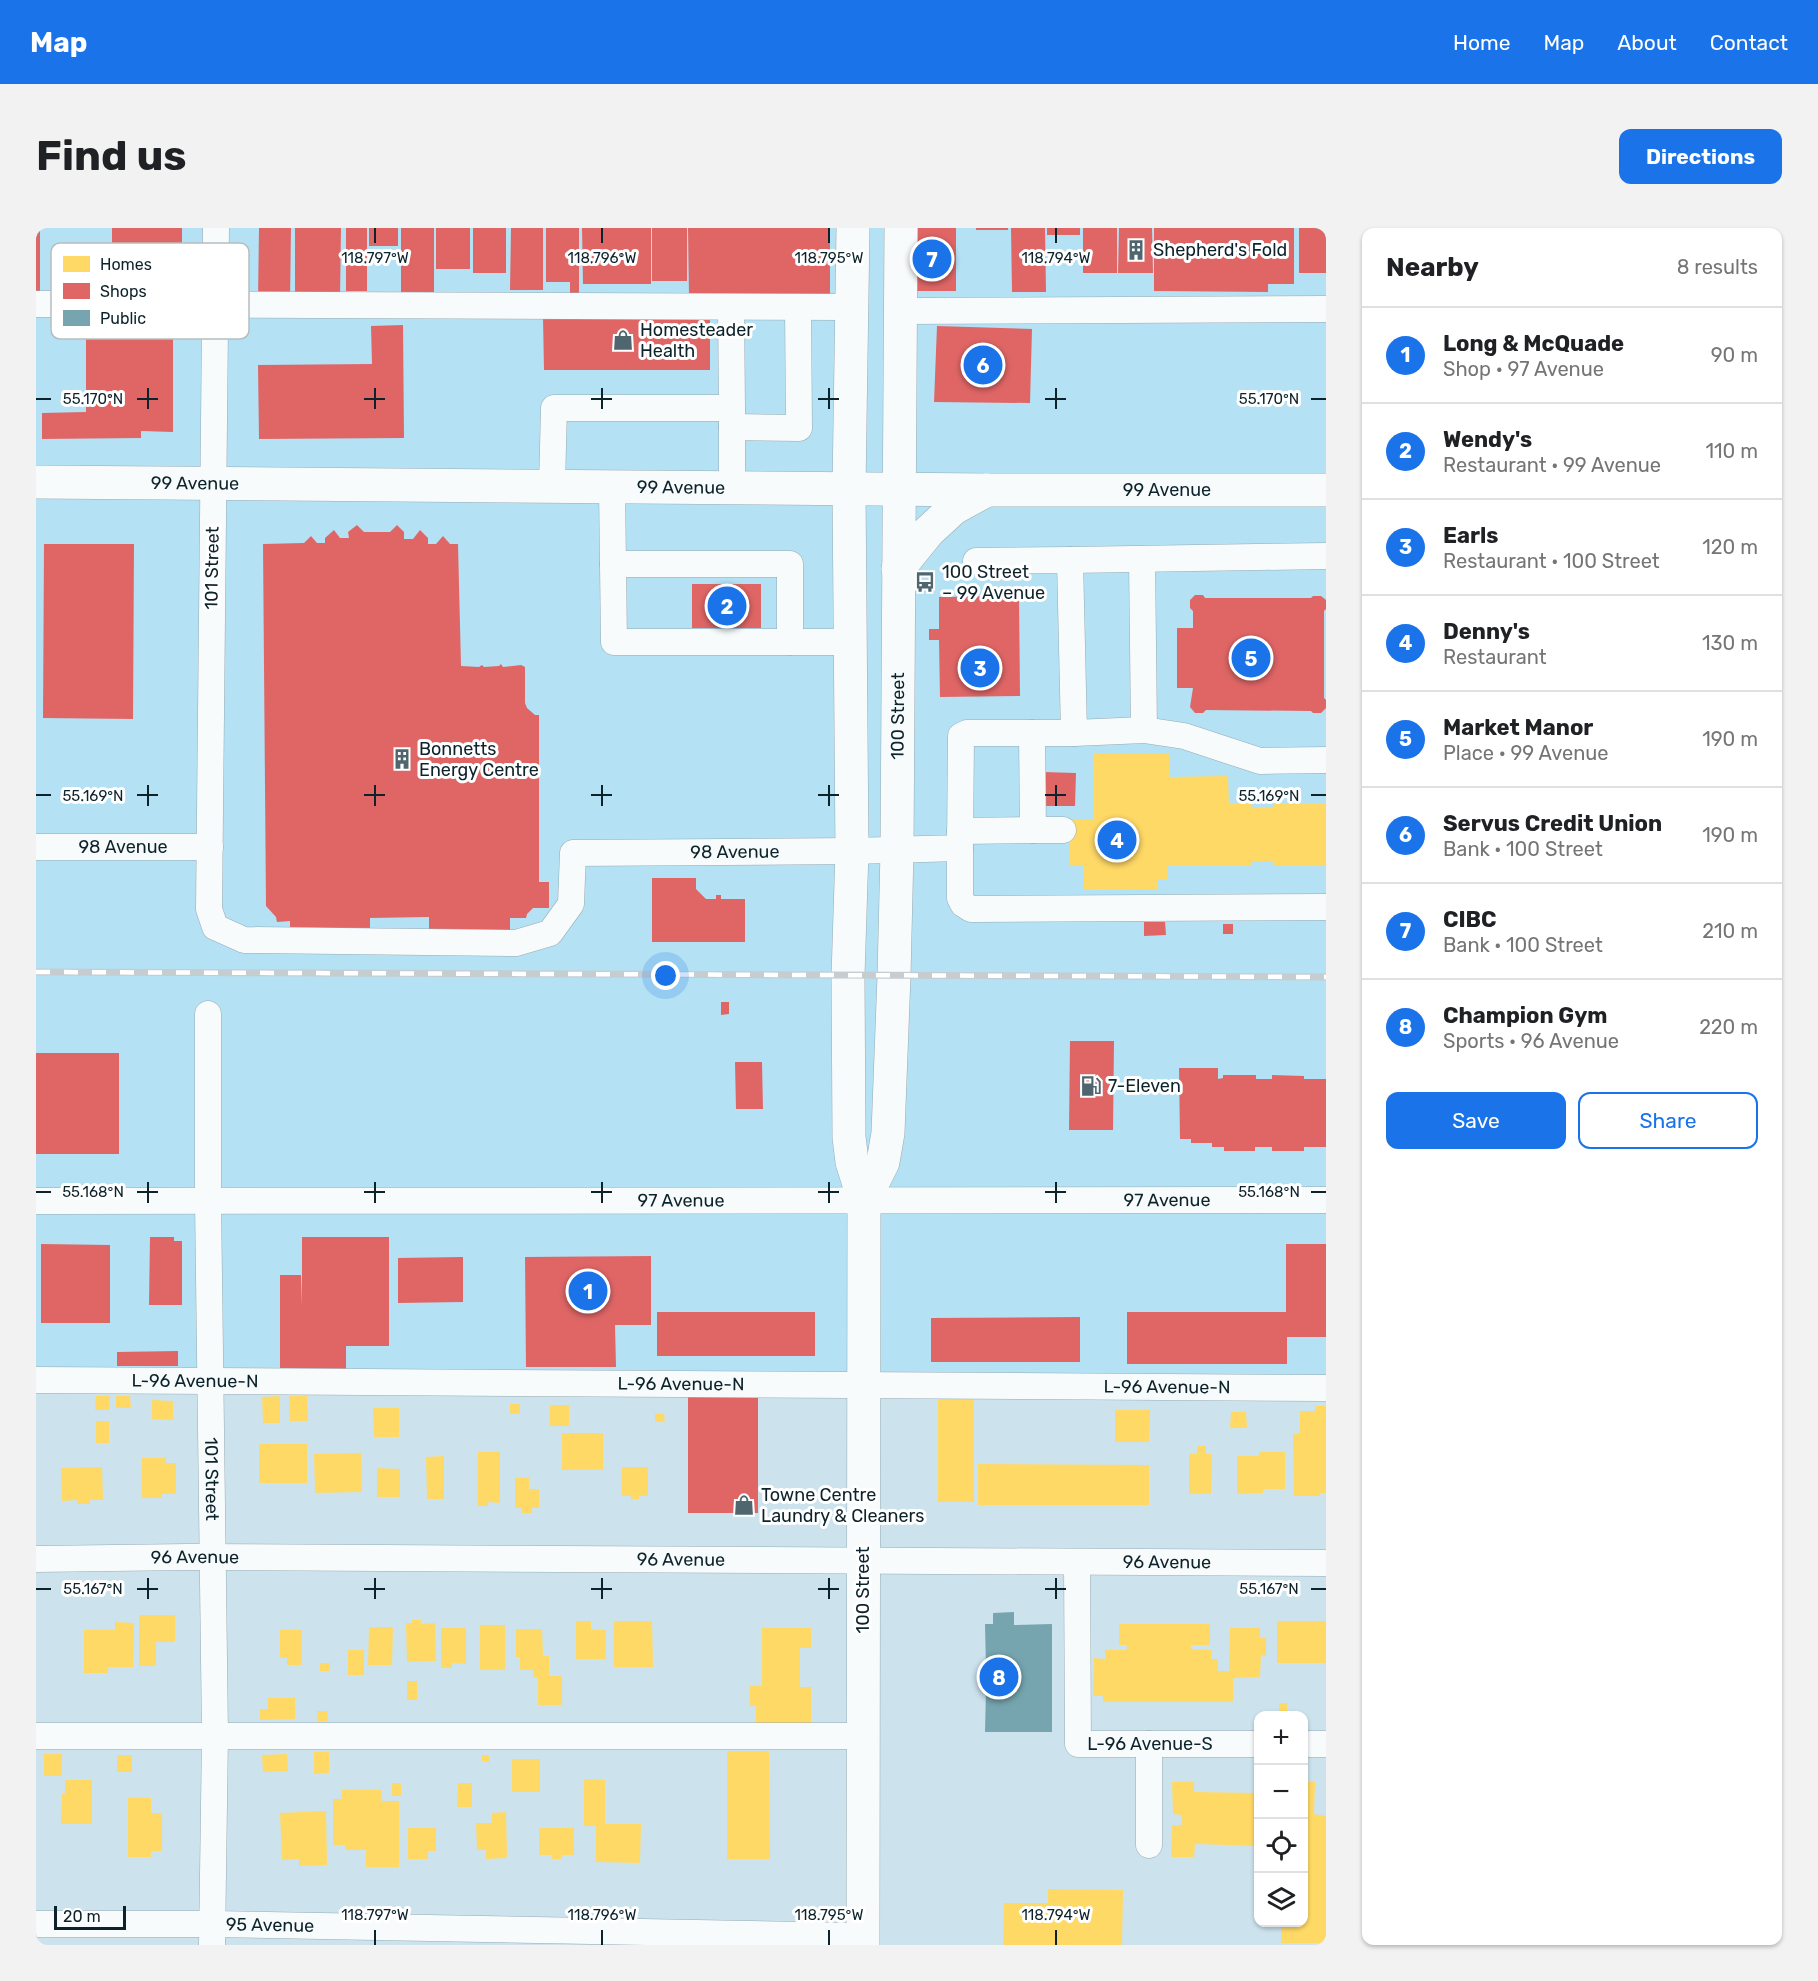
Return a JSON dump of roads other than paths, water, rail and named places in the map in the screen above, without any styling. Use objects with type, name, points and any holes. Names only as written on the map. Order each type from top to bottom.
[{"type":"main road","name":"100 Street","points":[[853,228],[849,489],[852,851],[848,976],[849,1137],[852,1162],[864,1200],[863,1940]]},
{"type":"main road","name":"100 Street","points":[[864,1200],[883,1162],[888,1133],[897,851],[901,228]]},
{"type":"main road","name":"99 Avenue","points":[[36,483],[988,490],[1326,490]]},
{"type":"main road","points":[[898,569],[928,532],[954,508],[988,490]]},
{"type":"street","name":"101 Street","points":[[216,228],[216,243]]},
{"type":"street","points":[[249,304],[852,307]]},
{"type":"street","points":[[731,307],[732,488]]},
{"type":"street","points":[[552,486],[554,408],[732,417],[799,428],[798,307]]},
{"type":"street","points":[[901,311],[1326,309]]},
{"type":"street","name":"101 Street","points":[[215,339],[209,909],[215,927],[244,940],[516,943],[550,933],[571,904],[573,853]]},
{"type":"street","points":[[612,487],[614,642],[850,642]]},
{"type":"street","points":[[976,561],[1326,556]]},
{"type":"street","points":[[1070,560],[1074,733]]},
{"type":"street","points":[[1142,560],[1144,730]]},
{"type":"street","points":[[613,564],[790,564],[790,642]]},
{"type":"street","points":[[1326,760],[1260,761],[1184,736],[1144,730],[1074,733],[967,733],[961,736],[960,839],[960,898],[963,904],[971,909],[1326,907]]},
{"type":"street","points":[[1032,733],[1033,830]]},
{"type":"street","name":"98 Avenue","points":[[573,853],[897,851],[960,839],[1033,830],[1063,830]]},
{"type":"street","name":"98 Avenue","points":[[36,846],[210,848]]},
{"type":"street","name":"101 Street","points":[[208,1014],[208,1200],[215,1735],[212,1935]]},
{"type":"street","name":"97 Avenue","points":[[36,1201],[1326,1200]]},
{"type":"street","name":"L-96 Avenue-N","points":[[36,1380],[1326,1388]]},
{"type":"street","name":"96 Avenue","points":[[36,1559],[213,1557],[1326,1563]]},
{"type":"street","name":"L-96 Avenue-S","points":[[1077,1562],[1078,1744],[1254,1744]]},
{"type":"street","points":[[36,1736],[864,1736]]},
{"type":"street","points":[[1149,1744],[1149,1845]]},
{"type":"street","points":[[1308,1744],[1326,1744]]},
{"type":"street","name":"95 Avenue","points":[[36,1924],[212,1935],[863,1940]]},
{"type":"railway","points":[[36,972],[1326,977]]},
{"type":"place","name":"Shepherd's Fold","points":[[1136,250]]},
{"type":"place","name":"CIBC","points":[[932,259]]},
{"type":"place","name":"Homesteader Health","points":[[623,340]]},
{"type":"place","name":"Servus Credit Union","points":[[983,365]]},
{"type":"place","name":"100 Street – 99 Avenue","points":[[925,582]]},
{"type":"place","name":"Wendy's","points":[[727,606]]},
{"type":"place","name":"Market Manor","points":[[1251,658]]},
{"type":"place","name":"Earls","points":[[980,668]]},
{"type":"place","name":"Bonnetts Energy Centre","points":[[402,759]]},
{"type":"place","name":"Denny's","points":[[1117,840]]},
{"type":"place","name":"7-Eleven","points":[[1091,1086]]},
{"type":"place","name":"Long & McQuade","points":[[588,1291]]},
{"type":"place","name":"Towne Centre Laundry & Cleaners","points":[[744,1505]]},
{"type":"place","name":"Champion Gym","points":[[999,1677]]}]
